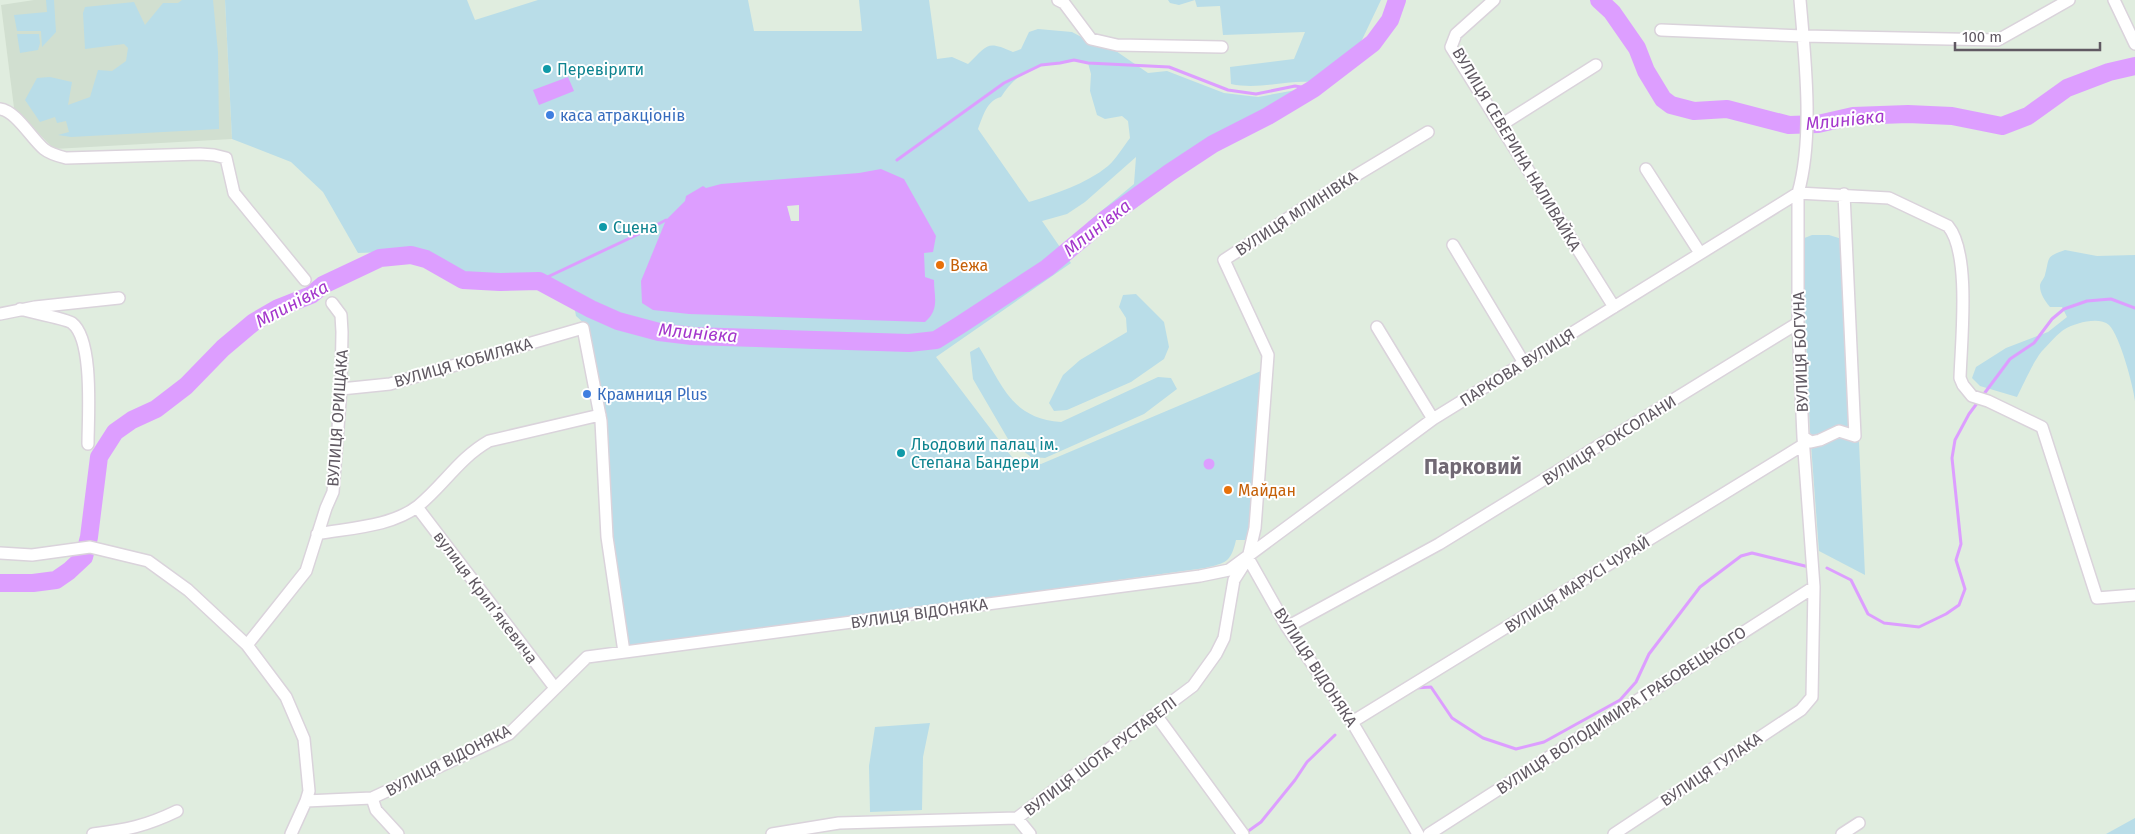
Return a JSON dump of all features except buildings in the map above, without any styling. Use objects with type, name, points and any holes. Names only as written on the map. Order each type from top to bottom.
[{"type":"street","points":[[1058,0],[1064,2],[1091,39],[1118,45],[1222,47]]},
{"type":"street","name":"ВУЛИЦЯ СЕВЕРИНА НАЛИВАЙКА","points":[[1494,0],[1456,34],[1451,47],[1614,308]]},
{"type":"street","name":"ВУЛИЦЯ БОГУНА","points":[[1800,0],[1806,134],[1802,177],[1798,193],[1798,323],[1803,441],[1814,587],[1812,697],[1807,702]]},
{"type":"street","points":[[1661,30],[1803,36],[1998,40],[2069,0]]},
{"type":"street","points":[[2114,0],[2135,44]]},
{"type":"street","points":[[1501,125],[1596,65]]},
{"type":"street","points":[[0,109],[9,111],[44,150],[66,158],[200,154],[226,158],[234,193],[305,280]]},
{"type":"street","name":"ВУЛИЦЯ МЛИНІВКА","points":[[1248,558],[1255,528],[1268,355],[1224,260],[1325,194],[1428,132]]},
{"type":"street","points":[[1646,169],[1700,253]]},
{"type":"street","points":[[1798,193],[1844,194],[1889,198],[1948,226],[1954,234],[1962,278],[1960,378],[1963,385],[1972,396],[1988,401],[2042,428],[2097,598],[2135,595]]},
{"type":"street","name":"ПАРКОВА ВУЛИЦЯ","points":[[1248,558],[1433,419],[1798,193]]},
{"type":"street","points":[[1803,441],[1820,440],[1839,431],[1855,436],[1844,194]]},
{"type":"street","points":[[1452,245],[1524,363]]},
{"type":"street","points":[[0,314],[20,309],[118,298]]},
{"type":"street","name":"ВУЛИЦЯ ОРИЩАКА","points":[[247,646],[306,571],[317,534],[333,492],[342,389],[341,315],[332,303]]},
{"type":"street","points":[[20,309],[72,322],[79,331],[84,344],[88,366],[88,444]]},
{"type":"street","name":"ВУЛИЦЯ РОКСОЛАНИ","points":[[1287,627],[1439,544],[1798,323]]},
{"type":"street","points":[[1376,327],[1433,419]]},
{"type":"street","name":"ВУЛИЦЯ КОБИЛЯКА","points":[[342,389],[390,384],[583,328],[600,415]]},
{"type":"street","points":[[317,534],[374,524],[398,517],[417,507],[473,450],[489,442],[600,415],[607,537],[624,652]]},
{"type":"street","name":"ВУЛИЦЯ МАРУСІ ЧУРАЙ","points":[[1352,722],[1803,441]]},
{"type":"street","name":"вулиця Крипʼякевича","points":[[417,507],[555,688]]},
{"type":"street","points":[[0,553],[32,555],[85,547],[148,561],[188,590],[247,646],[286,697],[304,739],[309,791],[291,834]]},
{"type":"street","name":"ВУЛИЦЯ ВІДОНЯКА","points":[[306,802],[372,798],[509,734],[587,657],[1200,576],[1229,570],[1248,558],[1287,627],[1352,722],[1418,834]]},
{"type":"street","name":"ВУЛИЦЯ ШОТА РУСТАВЕЛІ","points":[[772,834],[839,823],[1017,818],[1193,686],[1216,654],[1224,638],[1234,580],[1248,558]]},
{"type":"street","name":"ВУЛИЦЯ ВОЛОДИМИРА ГРАБОВЕЦЬКОГО","points":[[1429,834],[1814,587]]},
{"type":"street","name":"ВУЛИЦЯ ГУЛАКА","points":[[1614,834],[1800,710],[1807,702]]},
{"type":"street","points":[[1156,715],[1243,834]]},
{"type":"street","points":[[372,798],[376,810],[398,834]]},
{"type":"street","points":[[93,834],[152,823],[177,811]]},
{"type":"street","points":[[1017,818],[1030,834]]},
{"type":"street","points":[[1842,834],[1859,823]]},
{"type":"shaded area","points":[[34,0],[225,0],[232,139],[54,149],[14,108],[1,5]]},
{"type":"shaded area","points":[[46,0],[54,0],[56,32],[42,47],[41,31],[17,31],[14,15],[47,12]]},
{"type":"shaded area","points":[[182,0],[213,0],[218,52],[219,129],[71,137],[58,135],[69,132],[66,121],[57,123],[55,117],[40,122],[25,100],[37,78],[50,77],[72,82],[68,105],[90,97],[98,70],[112,71],[126,61],[128,48],[124,44],[85,49],[83,13],[85,7],[134,2],[145,25],[163,3],[178,3]]},
{"type":"shaded area","points":[[225,0],[467,0],[475,20],[538,0],[748,0],[754,31],[862,31],[859,0],[929,0],[937,59],[952,57],[968,64],[988,46],[997,46],[1013,52],[1021,49],[1029,32],[1038,29],[1072,32],[1089,41],[1113,49],[1148,73],[1167,71],[1224,93],[1258,97],[1299,91],[1264,114],[1218,135],[1215,149],[1091,241],[1084,230],[1088,222],[1134,184],[1136,157],[1085,202],[1067,214],[1042,221],[1071,263],[936,357],[1015,461],[1041,464],[1261,371],[1253,525],[1249,540],[1236,540],[1230,557],[1223,563],[1205,568],[628,647],[611,533],[586,325],[576,316],[574,305],[527,276],[464,275],[416,251],[358,253],[323,192],[291,162],[232,139]],"holes":[[[1074,60],[1088,63],[1091,74],[1090,91],[1097,115],[1105,119],[1122,116],[1128,121],[1130,138],[1114,160],[1090,178],[1070,188],[1029,202],[978,129],[984,114],[992,101],[1001,97],[1023,73],[1035,67]]]},
{"type":"shaded area","points":[[1168,0],[1195,0],[1179,5],[1170,3]]},
{"type":"shaded area","points":[[1195,0],[1381,0],[1360,44],[1312,82],[1241,86],[1231,84],[1230,67],[1294,59],[1305,32],[1223,35],[1220,6],[1197,7]]},
{"type":"shaded area","points":[[17,34],[39,34],[40,43],[38,50],[20,53]]},
{"type":"shaded area","points":[[568,77],[574,91],[539,105],[533,90]]},
{"type":"shaded area","points":[[881,169],[904,179],[936,236],[933,252],[924,253],[925,277],[934,280],[935,297],[933,312],[925,322],[689,314],[653,310],[642,303],[641,281],[666,220],[685,201],[686,196],[703,186],[706,188],[721,184],[859,173]]},
{"type":"shaded area","points":[[1812,235],[1829,235],[1842,239],[1855,436],[1859,442],[1865,575],[1819,551],[1810,431],[1802,239]]},
{"type":"shaded area","points":[[2065,250],[2097,256],[2135,255],[2135,401],[2122,350],[2109,325],[2099,321],[2081,323],[2059,333],[2040,354],[2017,397],[1980,386],[1972,378],[1976,367],[2006,348],[2048,332],[2067,317],[2062,307],[2050,307],[2040,289],[2049,258]]},
{"type":"shaded area","points":[[1136,294],[1164,322],[1169,347],[1164,359],[1131,382],[1067,410],[1054,411],[1049,403],[1063,375],[1080,360],[1127,332],[1126,318],[1119,307],[1123,295]]},
{"type":"shaded area","points":[[979,347],[1002,386],[1019,407],[1030,414],[1044,419],[1061,422],[1158,377],[1171,378],[1177,389],[1144,414],[1045,458],[1031,457],[1008,439],[973,379],[970,352]]},
{"type":"shaded area","points":[[1209,458],[1215,464],[1209,470],[1203,464]]},
{"type":"shaded area","points":[[930,723],[923,757],[922,810],[870,812],[869,766],[875,727]]},
{"type":"shaded area","points":[[2135,818],[2135,834],[2106,834]]},
{"type":"pier","points":[[799,205],[799,221],[791,221],[787,206]]},
{"type":"waterway","name":"Млинівка","points":[[0,583],[33,583],[56,580],[84,557],[89,537],[99,457],[115,432],[132,420],[156,409],[186,386],[223,348],[254,322],[278,308],[311,295],[323,285],[380,258],[411,255],[426,259],[463,280],[500,282],[539,281],[618,321],[659,332],[692,336],[909,343],[936,340],[1047,268],[1107,218],[1169,173],[1213,144],[1268,116],[1313,89],[1373,43],[1390,20],[1397,0]]},
{"type":"waterway","name":"Млинівка","points":[[1599,0],[1612,12],[1637,48],[1646,71],[1663,99],[1671,105],[1694,111],[1727,109],[1789,125],[1818,124],[1853,116],[1908,114],[1952,116],[2002,126],[2028,116],[2067,88],[2109,72],[2135,66]]},
{"type":"waterway","points":[[897,160],[1004,83],[1041,65],[1074,60],[1088,63],[1169,67],[1228,90],[1256,94],[1295,86],[1313,89]]},
{"type":"waterway","points":[[539,281],[666,220]]},
{"type":"waterway","points":[[1827,568],[1851,580],[1868,614],[1884,623],[1919,627],[1946,614],[1959,605],[1965,589],[1956,560],[1961,544],[1952,458],[1955,440],[1969,414],[2010,359],[2034,343],[2052,319],[2064,309],[2087,301],[2111,299],[2135,308]]},
{"type":"waterway","points":[[1415,688],[1431,687],[1452,718],[1483,738],[1516,749],[1544,742],[1620,700],[1636,682],[1649,654],[1700,587],[1741,556],[1752,553],[1809,567]]},
{"type":"waterway","points":[[1247,832],[1261,822],[1307,762],[1335,735]]},
{"type":"place","name":"Перевірити","points":[[547,69]]},
{"type":"place","name":"каса атракціонів","points":[[550,115]]},
{"type":"place","name":"Сцена","points":[[603,227]]},
{"type":"place","name":"Вежа","points":[[940,265]]},
{"type":"place","name":"Крамниця Plus","points":[[587,394]]},
{"type":"place","name":"Льодовий палац ім. Степана Бандери","points":[[901,453]]},
{"type":"place","name":"Майдан","points":[[1228,490]]},
{"type":"district","name":"Парковий","points":[[1473,467]]}]
